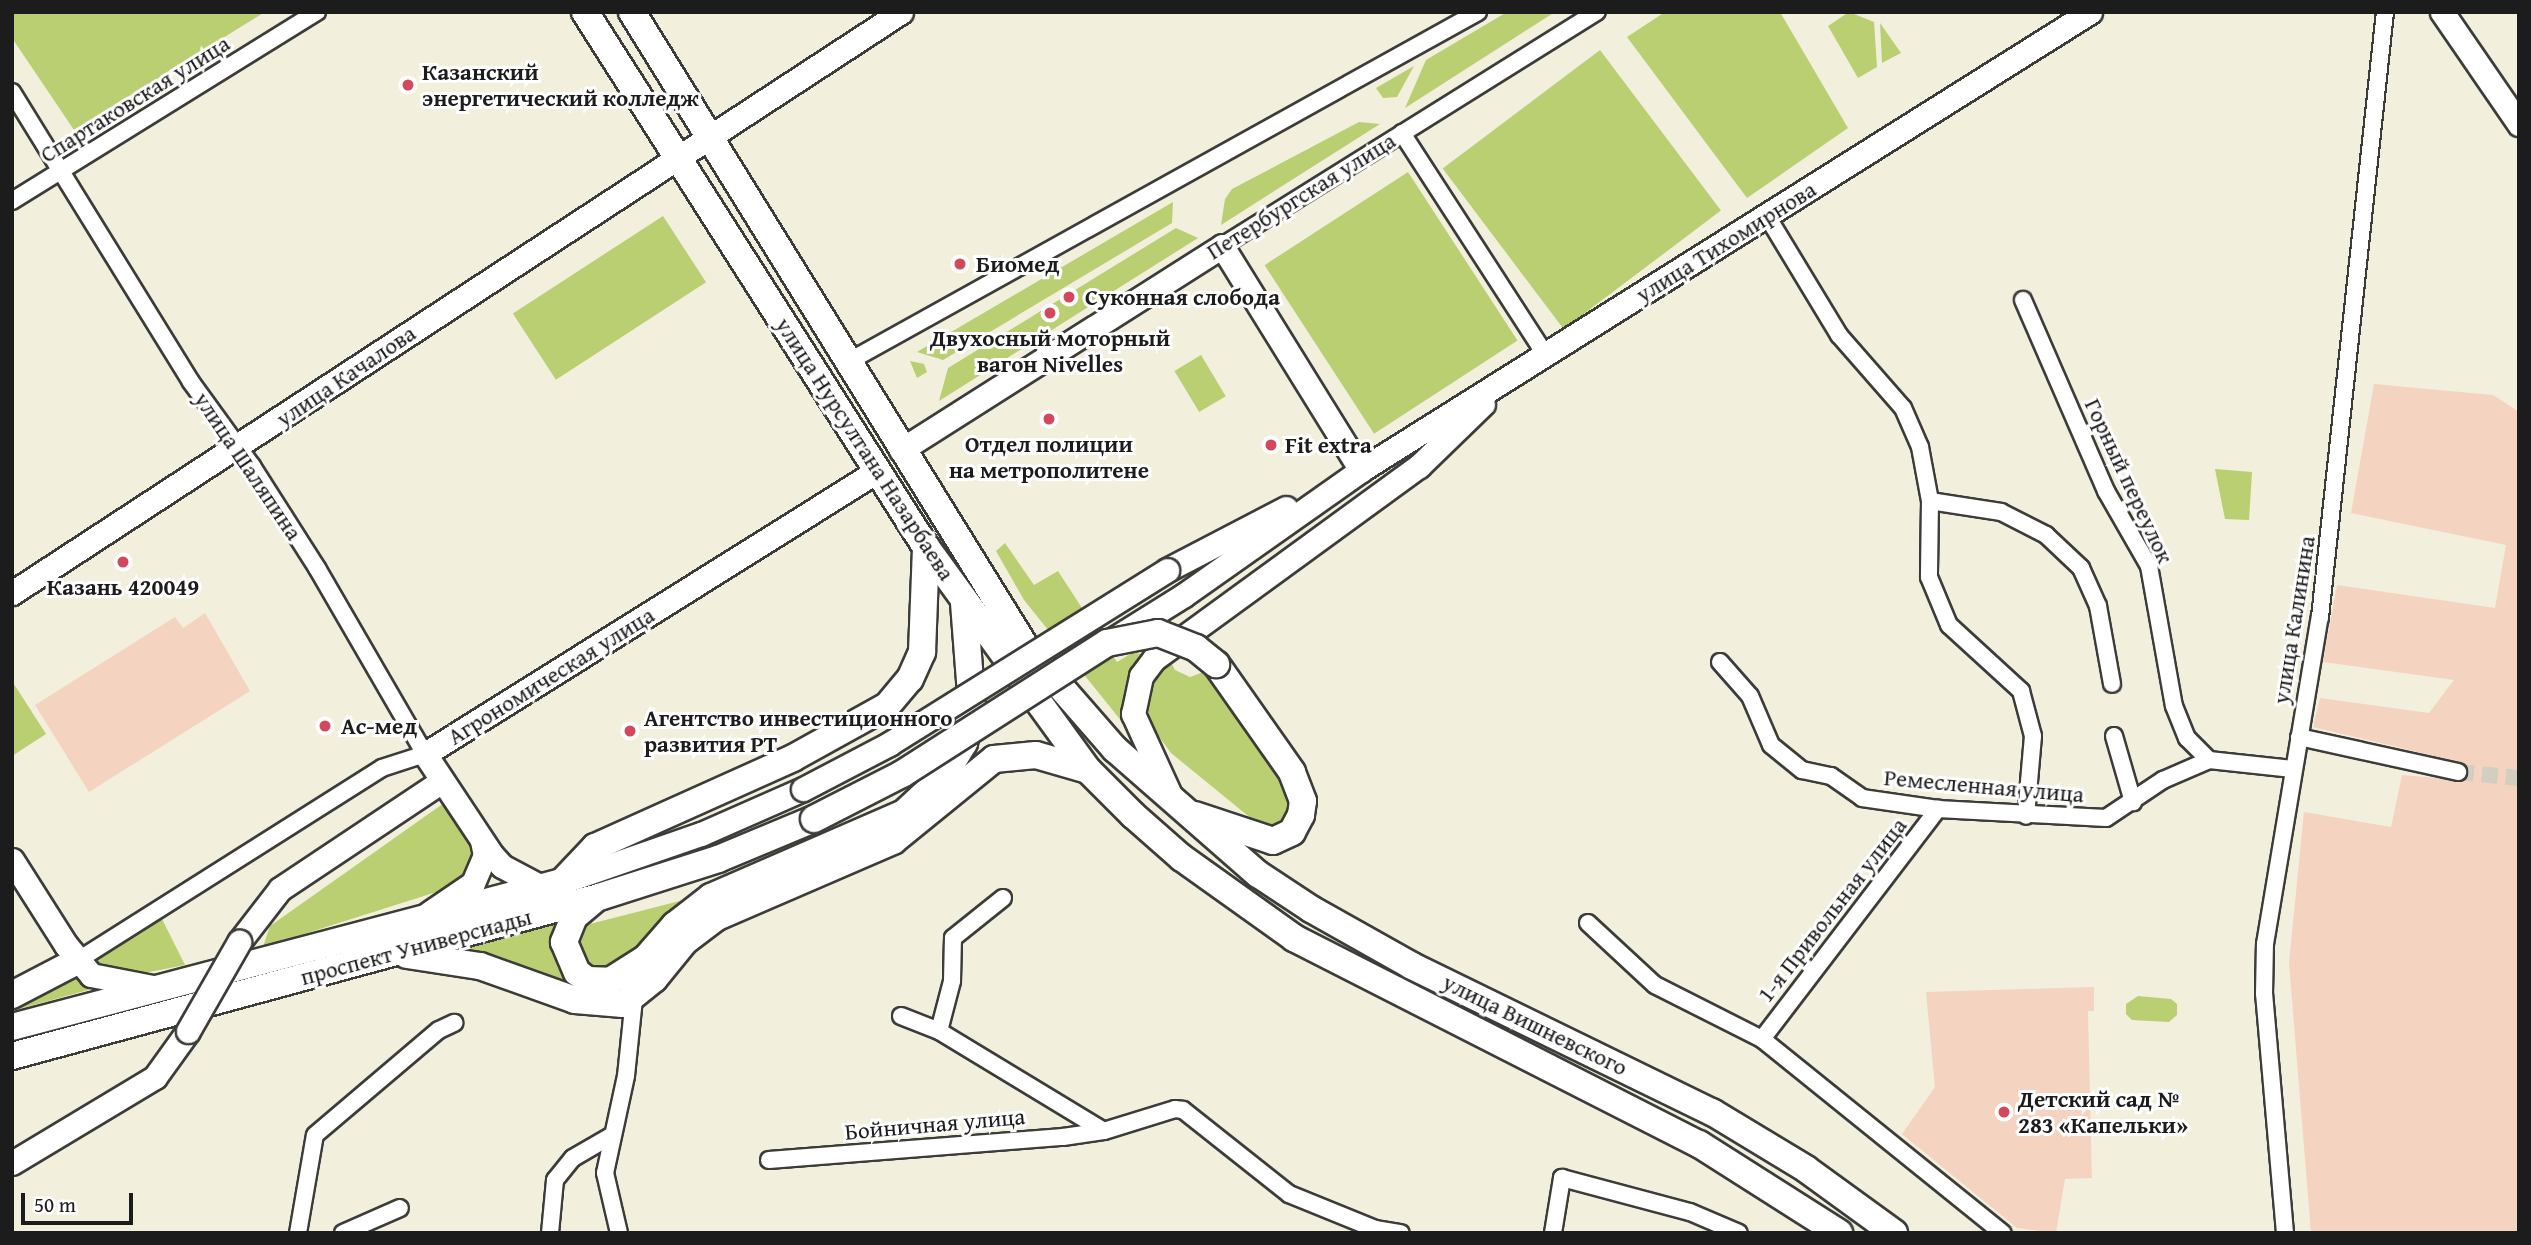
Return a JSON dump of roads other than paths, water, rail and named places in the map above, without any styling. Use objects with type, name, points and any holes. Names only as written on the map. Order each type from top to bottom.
[{"type":"main road","name":"улица Нурсултана Назарбаева","points":[[585,12],[877,471],[964,601],[1088,770],[1182,858]]},
{"type":"main road","name":"улица Нурсултана Назарбаева","points":[[632,12],[711,137],[846,363],[1025,646],[1115,749],[1177,808]]},
{"type":"main road","points":[[552,885],[595,847],[793,758],[887,706],[910,679],[922,652],[926,547]]},
{"type":"main road","points":[[599,897],[574,917],[564,942],[577,972],[587,980],[610,981],[646,958],[675,925],[711,897],[904,813],[944,776],[964,743],[972,707],[964,601]]},
{"type":"main road","points":[[1107,643],[1158,633],[1196,648],[1216,664],[1292,772],[1303,801],[1301,815],[1292,832],[1272,841],[1177,808]]},
{"type":"main road","name":"проспект Универсиады","points":[[12,1056],[599,897],[718,859],[814,819],[902,774],[1107,643]]},
{"type":"main road","points":[[394,953],[480,966],[575,1000],[611,1006],[634,999],[685,941],[715,918],[893,841],[995,759],[1037,755],[1088,770]]},
{"type":"main road","name":"улица Вишневского","points":[[1177,808],[1258,874],[1311,909],[1412,966],[1713,1112],[1806,1169],[1894,1233]]},
{"type":"main road","name":"улица Вишневского","points":[[1182,858],[1294,938],[1699,1144],[1839,1233]]},
{"type":"main road","name":"проспект Универсиады","points":[[12,1027],[552,885]]},
{"type":"main road","points":[[12,995],[77,961]]},
{"type":"street","name":"Спартаковская улица","points":[[12,201],[317,12]]},
{"type":"street","name":"улица Качалова","points":[[12,593],[238,449],[901,12]]},
{"type":"street","points":[[846,363],[1478,12]]},
{"type":"street","name":"Петербургская улица","points":[[901,450],[1402,132],[1597,12]]},
{"type":"street","name":"улица Тихомирнова","points":[[1361,470],[2090,12]]},
{"type":"street","name":"улица Калинина","points":[[2285,1233],[2264,972],[2336,488],[2385,12]]},
{"type":"street","points":[[2442,12],[2519,124]]},
{"type":"street","name":"улица Шаляпина","points":[[12,92],[191,382],[317,568],[425,754],[482,841],[502,866],[552,885]]},
{"type":"street","points":[[1402,132],[1545,354]]},
{"type":"street","points":[[1767,216],[1839,335],[1903,408],[1920,447],[1930,501],[1929,577],[1948,625],[2021,691],[2033,736],[2026,816]]},
{"type":"street","points":[[1222,246],[1361,470]]},
{"type":"street","name":"Горный переулок","points":[[2023,300],[2106,491],[2149,566],[2174,706],[2186,738],[2209,760]]},
{"type":"street","points":[[1177,808],[1133,714],[1141,676],[1154,659],[1419,466],[1511,376]]},
{"type":"street","points":[[552,885],[701,834],[803,789],[889,744],[1167,570],[1361,470]]},
{"type":"street","points":[[1107,643],[1184,595],[1361,470]]},
{"type":"street","name":"Агрономическая улица","points":[[77,961],[382,768],[425,754],[877,471]]},
{"type":"street","points":[[1930,501],[2001,512],[2046,535],[2081,569],[2098,606],[2112,684]]},
{"type":"street","name":"Ремесленная улица","points":[[1720,662],[1750,696],[1771,745],[1802,770],[1831,776],[1861,798],[1938,809],[2026,816],[2106,818],[2163,780],[2209,760],[2293,769]]},
{"type":"street","points":[[2115,736],[2133,802]]},
{"type":"street","points":[[2299,737],[2458,772]]},
{"type":"street","points":[[12,1163],[155,1077],[188,1031],[239,942],[280,889],[442,781]]},
{"type":"street","name":"1-я Привольная улица","points":[[1762,1039],[1938,809]]},
{"type":"street","points":[[418,919],[473,883],[485,855],[482,841]]},
{"type":"street","points":[[12,860],[77,961],[91,975],[158,988]]},
{"type":"street","points":[[939,1031],[952,981],[953,938],[1003,898]]},
{"type":"street","points":[[1588,923],[1655,985],[1762,1039],[2002,1233]]},
{"type":"street","points":[[619,1233],[605,1172],[625,1076],[634,999]]},
{"type":"street","name":"Бойничная улица","points":[[901,1016],[939,1031],[1104,1131]]},
{"type":"street","points":[[298,1233],[315,1135],[439,1030],[454,1023]]},
{"type":"street","name":"Бойничная улица","points":[[769,1160],[1104,1131],[1183,1110],[1289,1194],[1375,1229],[1401,1233]]},
{"type":"street","points":[[550,1233],[555,1180],[573,1158],[611,1136]]},
{"type":"street","points":[[1553,1233],[1562,1178],[1690,1212],[1739,1233]]},
{"type":"street","points":[[343,1233],[401,1208]]},
{"type":"tunnel","points":[[2458,772],[2519,778]]},
{"type":"place","name":"Казанский энергетический колледж","points":[[408,85]]},
{"type":"place","name":"Биомед","points":[[960,264]]},
{"type":"place","name":"Суконная слобода","points":[[1069,297]]},
{"type":"place","name":"Двухосный моторный вагон Nivelles","points":[[1050,313]]},
{"type":"place","name":"Отдел полиции на метрополитене","points":[[1049,419]]},
{"type":"place","name":"Fit extra","points":[[1271,445]]},
{"type":"place","name":"Казань 420049","points":[[123,562]]},
{"type":"place","name":"Ас-мед","points":[[325,726]]},
{"type":"place","name":"Агентство инвестиционного развития РТ","points":[[630,731]]},
{"type":"place","name":"Детский сад № 283 «Капельки»","points":[[2004,1112]]}]
